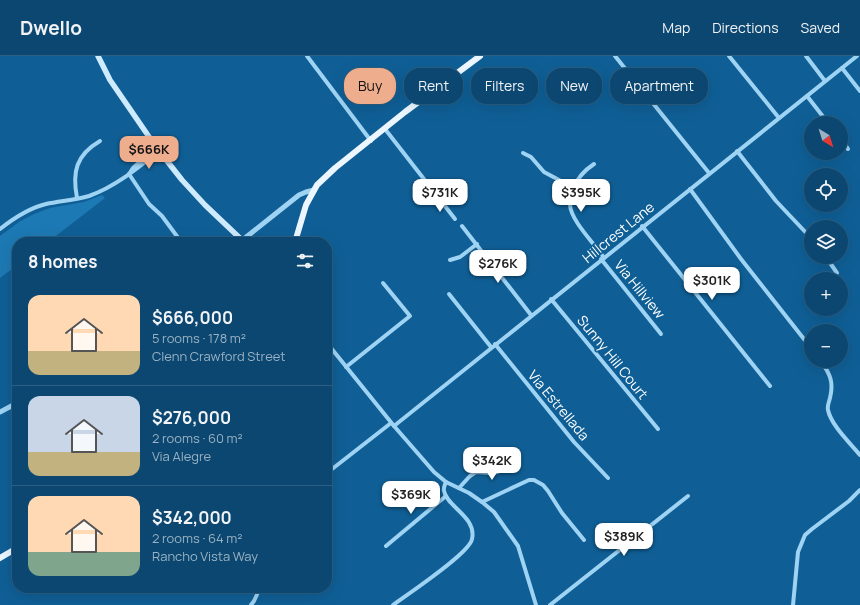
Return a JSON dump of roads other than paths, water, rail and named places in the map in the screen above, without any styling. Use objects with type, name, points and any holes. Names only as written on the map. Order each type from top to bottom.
[{"type":"main road","points":[[98,56],[110,80],[157,149],[182,180],[238,237]]},
{"type":"main road","points":[[296,237],[306,205],[314,190],[335,168],[443,83],[480,56]]},
{"type":"main road","points":[[0,558],[12,551]]},
{"type":"street","points":[[307,56],[371,140]]},
{"type":"street","points":[[615,56],[709,173]]},
{"type":"street","points":[[729,56],[779,118]]},
{"type":"street","points":[[806,56],[826,81]]},
{"type":"street","name":"Hillcrest Lane","points":[[332,469],[493,345],[857,56]]},
{"type":"street","points":[[842,68],[860,91]]},
{"type":"street","points":[[807,96],[823,116]]},
{"type":"street","points":[[385,129],[437,198],[455,219]]},
{"type":"street","points":[[77,198],[75,174],[79,158],[89,147],[100,141]]},
{"type":"street","points":[[0,229],[21,214],[45,204],[89,196],[109,186],[128,174],[133,168],[157,149]]},
{"type":"street","points":[[737,151],[776,201],[804,231]]},
{"type":"street","points":[[523,152],[530,157],[544,172],[574,188],[577,181],[586,169],[594,164]]},
{"type":"street","points":[[128,174],[149,204],[162,216],[178,237]]},
{"type":"street","name":"Via Hillview","points":[[574,188],[570,206],[575,219],[602,258],[661,334]]},
{"type":"street","points":[[690,189],[741,259],[804,339]]},
{"type":"street","points":[[247,237],[299,195],[314,190]]},
{"type":"street","points":[[462,226],[531,315]]},
{"type":"street","points":[[642,226],[770,386]]},
{"type":"street","points":[[450,260],[460,257],[477,244]]},
{"type":"street","points":[[346,367],[410,316],[383,283]]},
{"type":"street","name":"Via Estrellada","points":[[449,294],[574,442],[608,478]]},
{"type":"street","name":"Sunny Hill Court","points":[[551,299],[658,429]]},
{"type":"street","points":[[332,349],[392,424],[434,472],[446,482],[469,493],[494,512],[518,546],[536,605]]},
{"type":"street","points":[[826,368],[832,382],[828,410],[830,417],[835,426],[860,455]]},
{"type":"street","points":[[0,412],[12,406]]},
{"type":"street","points":[[459,488],[476,472],[498,472],[515,459]]},
{"type":"street","points":[[482,502],[529,480],[534,480],[543,485],[562,513],[584,540]]},
{"type":"street","points":[[394,605],[460,555],[471,544],[473,532],[471,525],[446,496],[444,488],[446,482]]},
{"type":"street","points":[[793,605],[798,552],[805,536],[860,490]]},
{"type":"street","points":[[386,546],[446,496]]},
{"type":"street","points":[[550,605],[688,496]]},
{"type":"street","points":[[251,605],[254,603],[258,593]]}]
